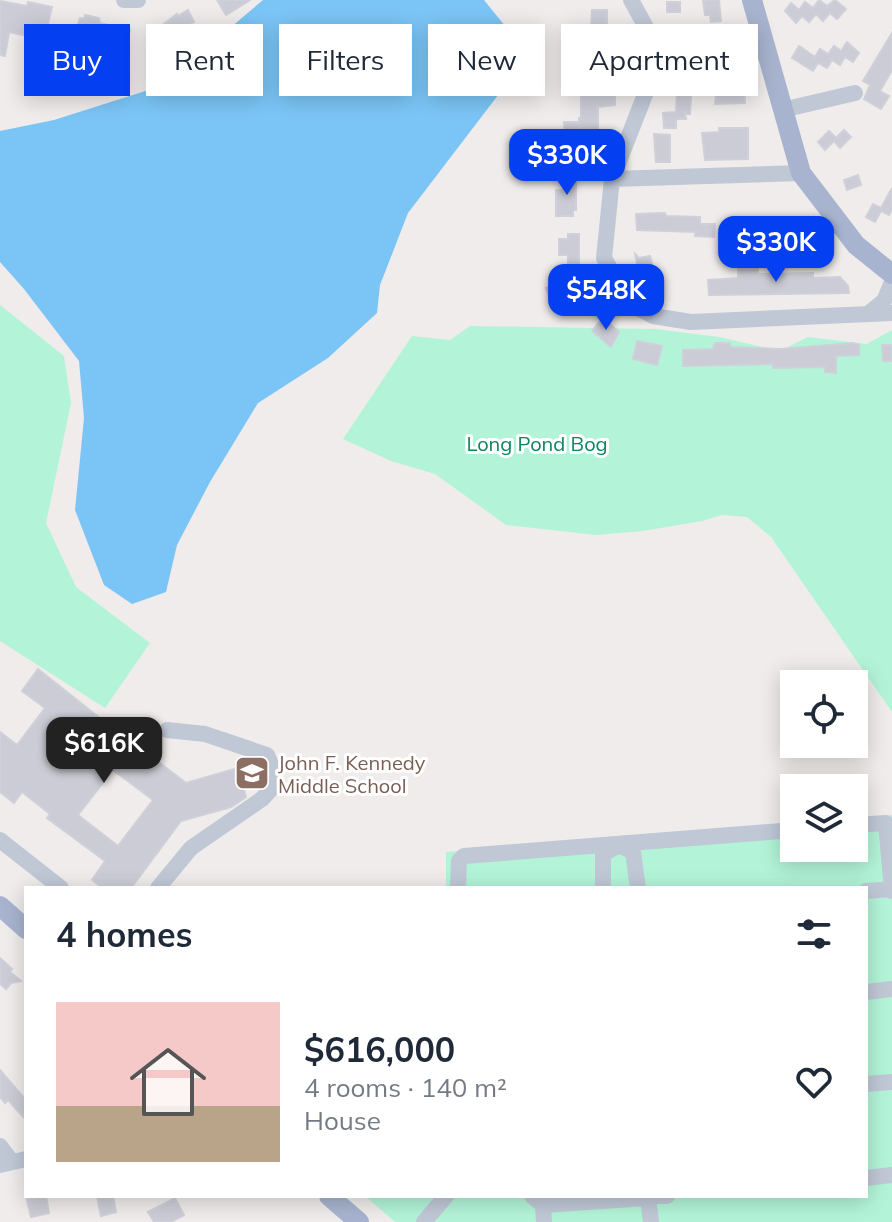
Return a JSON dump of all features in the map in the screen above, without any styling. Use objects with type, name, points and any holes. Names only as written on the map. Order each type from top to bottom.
[{"type":"main road","points":[[752,0],[801,173],[856,245],[892,274]]},
{"type":"main road","points":[[0,906],[24,927]]},
{"type":"main road","points":[[331,1198],[359,1222]]},
{"type":"street","points":[[124,0],[138,0]]},
{"type":"street","points":[[631,0],[644,24]]},
{"type":"street","points":[[782,110],[855,93]]},
{"type":"street","points":[[644,96],[612,179],[604,258],[630,304],[653,316],[691,322],[892,313]]},
{"type":"street","points":[[612,179],[801,173]]},
{"type":"street","points":[[869,313],[884,301],[892,282]]},
{"type":"street","points":[[160,886],[191,848],[262,799],[272,788],[274,771],[267,755],[205,734],[167,730]]},
{"type":"street","points":[[868,824],[886,823],[892,890],[868,891]]},
{"type":"street","points":[[458,886],[459,861],[464,856],[780,831]]},
{"type":"street","points":[[0,840],[58,886]]},
{"type":"street","points":[[603,886],[603,854],[619,845]]},
{"type":"street","points":[[619,845],[633,852],[638,886]]},
{"type":"street","points":[[868,992],[892,989]]},
{"type":"street","points":[[868,1084],[892,1082]]},
{"type":"street","points":[[0,1146],[13,1162]]},
{"type":"street","points":[[868,1178],[892,1175]]},
{"type":"street","points":[[424,1222],[444,1198]]},
{"type":"street","points":[[540,1208],[638,1198]]},
{"type":"street","points":[[648,1198],[651,1222]]},
{"type":"green space","points":[[0,305],[64,356],[71,403],[46,523],[76,587],[150,643],[105,708],[0,641]]},
{"type":"green space","name":"Long Pond Bog","points":[[470,326],[656,329],[719,337],[780,351],[808,337],[867,344],[892,330],[892,712],[868,677],[868,670],[863,670],[771,537],[747,517],[722,515],[643,531],[596,535],[506,525],[435,474],[391,461],[343,439],[412,336],[450,340]]},
{"type":"green space","points":[[892,815],[892,1222],[395,1222],[367,1198],[868,1198],[868,886],[446,886],[446,852],[780,824],[780,862],[868,862],[868,817]]},
{"type":"water","points":[[263,0],[484,0],[504,24],[428,24],[428,96],[497,96],[408,213],[380,285],[377,313],[328,358],[258,403],[210,482],[177,545],[166,592],[132,604],[104,585],[75,510],[84,418],[79,361],[0,262],[0,131],[54,120],[146,91],[146,96],[263,96],[263,24],[235,24]]},
{"type":"building","points":[[217,0],[250,0],[226,15]]},
{"type":"building","points":[[703,0],[719,0],[721,21],[711,22],[710,15],[705,15]]},
{"type":"building","points":[[819,0],[827,6],[835,0],[846,9],[837,19],[830,13],[823,21],[816,14],[809,22],[802,16],[796,23],[785,11],[791,3],[799,10],[805,2],[813,8]]},
{"type":"building","points":[[0,1],[52,7],[48,24],[24,24],[24,35],[9,32],[5,56],[0,55]]},
{"type":"building","points":[[667,2],[680,2],[680,12],[667,12]]},
{"type":"building","points":[[188,10],[194,22],[164,24]]},
{"type":"building","points":[[592,10],[607,10],[607,24],[591,24]]},
{"type":"building","points":[[85,15],[99,18],[100,23],[104,24],[78,24],[80,18],[84,19]]},
{"type":"building","points":[[892,33],[892,70],[880,91],[889,96],[881,109],[864,99],[870,85],[863,81]]},
{"type":"building","points":[[847,42],[859,53],[853,62],[845,57],[840,65],[832,60],[827,68],[818,63],[813,71],[792,58],[799,46],[815,57],[820,49],[828,54],[834,46],[841,51]]},
{"type":"building","points":[[581,96],[615,96],[615,105],[598,107],[594,160],[576,159],[577,152],[572,152],[572,137],[565,138],[564,122],[579,122]]},
{"type":"building","points":[[677,96],[691,96],[690,114],[685,114],[686,119],[676,119],[676,128],[664,128],[663,113],[676,112]]},
{"type":"building","points":[[716,96],[745,96],[745,103],[715,104]]},
{"type":"building","points":[[719,128],[748,128],[748,159],[705,160],[702,133],[719,132]]},
{"type":"building","points":[[844,130],[851,137],[840,148],[834,141],[825,150],[818,142],[829,131],[836,138]]},
{"type":"building","points":[[654,134],[670,135],[670,162],[656,162]]},
{"type":"building","points":[[858,175],[861,185],[847,190],[844,180]]},
{"type":"building","points":[[563,176],[576,176],[576,210],[573,210],[573,216],[556,216],[556,190],[563,190]]},
{"type":"building","points":[[892,188],[889,215],[881,211],[875,222],[866,217],[873,204],[881,208]]},
{"type":"building","points":[[665,213],[666,216],[700,217],[700,224],[715,224],[714,237],[695,236],[696,232],[637,230],[636,214]]},
{"type":"building","points":[[788,227],[789,244],[763,244],[762,233],[767,233],[767,228]]},
{"type":"building","points":[[568,234],[579,234],[579,265],[568,264],[568,255],[559,255],[559,239],[568,239]]},
{"type":"building","points":[[748,236],[759,237],[759,249],[748,248]]},
{"type":"building","points":[[635,254],[639,258],[650,256],[652,264],[649,268],[662,281],[652,291],[640,279]]},
{"type":"building","points":[[738,269],[758,269],[758,274],[813,273],[813,278],[840,277],[848,286],[849,293],[709,295],[708,280],[738,278]]},
{"type":"building","points":[[567,281],[573,299],[552,305],[546,288]]},
{"type":"building","points":[[603,318],[619,332],[611,347],[592,331]]},
{"type":"building","points":[[637,341],[662,346],[657,365],[633,359]]},
{"type":"building","points":[[715,343],[730,343],[730,347],[781,349],[853,343],[859,345],[859,355],[836,356],[836,373],[825,372],[825,367],[773,368],[773,364],[683,366],[683,350],[713,349]]},
{"type":"building","points":[[882,345],[892,345],[892,361],[883,361]]},
{"type":"building","points":[[38,669],[125,738],[129,733],[159,755],[156,760],[186,783],[238,768],[246,797],[231,807],[181,821],[132,886],[100,886],[92,880],[105,861],[47,818],[50,814],[22,792],[14,803],[0,792],[0,732],[17,745],[45,708],[22,691]],"holes":[[[113,770],[153,800],[118,846],[78,815]]]},
{"type":"building","points":[[0,958],[21,981],[11,983],[6,989],[0,984]]},
{"type":"building","points":[[0,1070],[24,1098],[24,1118],[8,1100],[5,1103],[0,1097]]},
{"type":"building","points":[[26,1198],[46,1198],[49,1213],[31,1217]]},
{"type":"building","points":[[97,1198],[113,1198],[116,1212],[101,1216]]},
{"type":"building","points":[[175,1198],[184,1215],[171,1222],[154,1222],[148,1212]]},
{"type":"place","name":"John F. Kennedy Middle School","points":[[252,773]]}]
